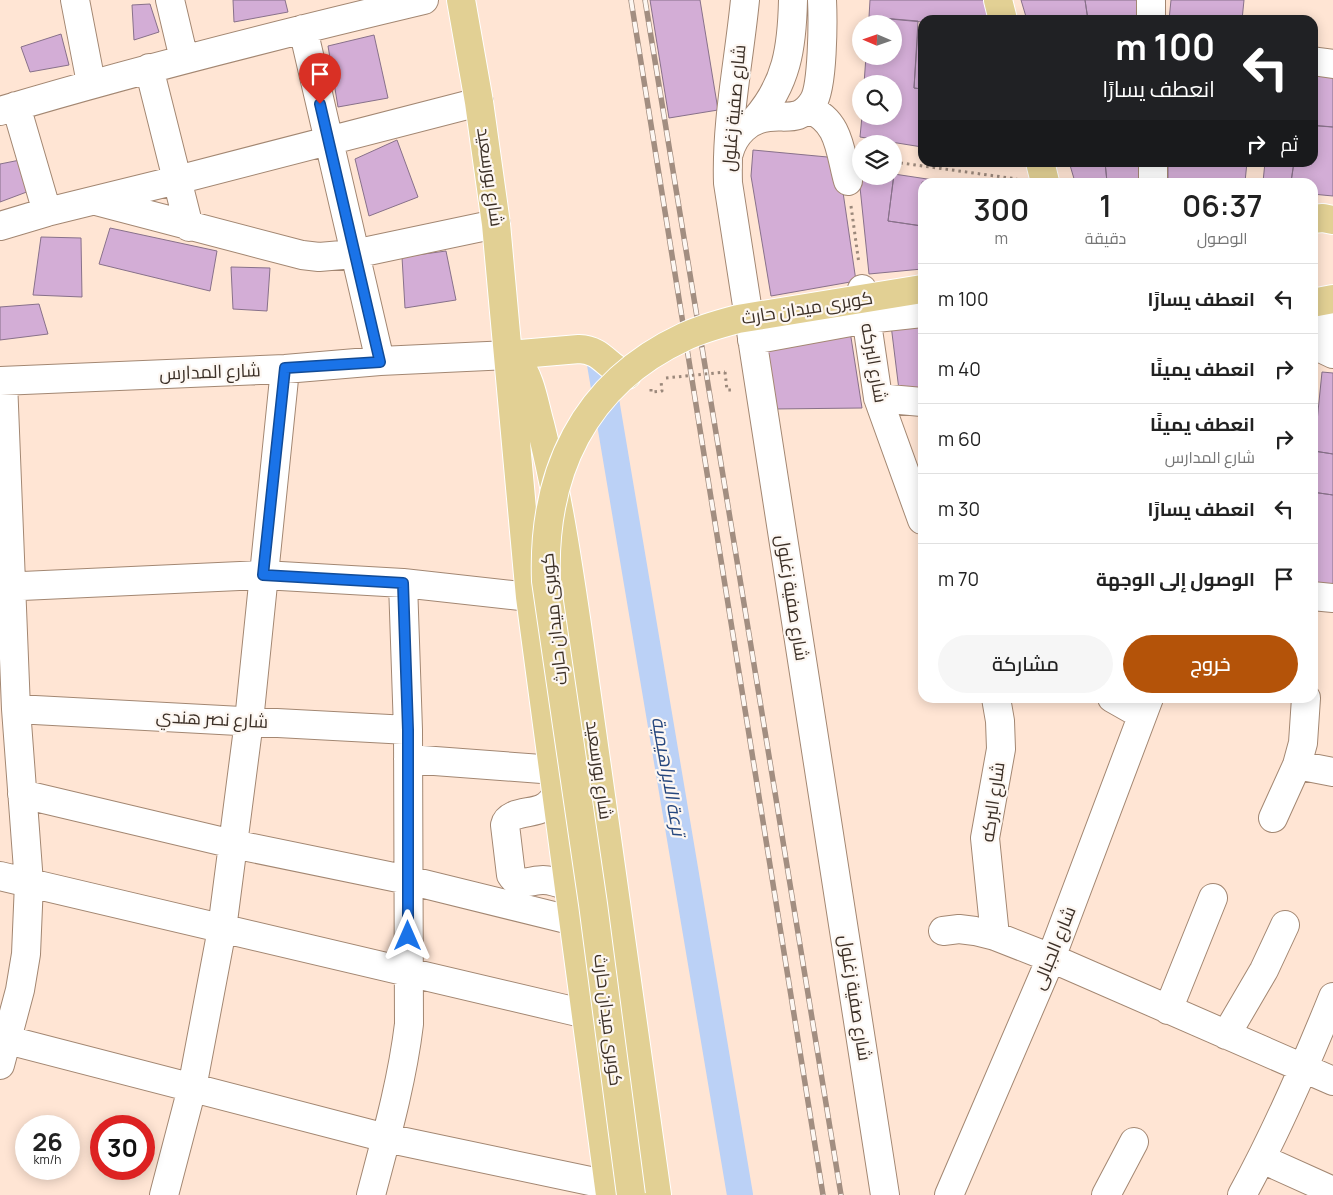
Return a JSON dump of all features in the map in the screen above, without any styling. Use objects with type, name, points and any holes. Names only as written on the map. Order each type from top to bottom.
[{"type":"main road","name":"شارع بورسعيد","points":[[461,0],[479,102],[496,224],[530,597],[586,1014],[617,1192]]},
{"type":"main road","points":[[998,0],[1002,15]]},
{"type":"main road","points":[[1318,218],[1333,220]]},
{"type":"main road","name":"كوبرى ميدان حارث","points":[[617,1192],[593,904],[546,581],[547,530],[557,479],[566,454],[579,429],[595,406],[614,384],[659,350],[684,337],[738,319],[918,291]]},
{"type":"main road","points":[[1318,302],[1333,298]]},
{"type":"main road","points":[[509,355],[579,349],[590,350],[599,354],[612,368],[626,376]]},
{"type":"main road","name":"شارع بورسعيد","points":[[509,355],[516,360],[526,375],[552,476],[570,578],[621,924],[657,1195]]},
{"type":"main road","points":[[574,921],[582,914],[593,910],[604,911],[614,916],[621,924]]},
{"type":"street","points":[[75,0],[91,83]]},
{"type":"street","points":[[170,0],[184,59]]},
{"type":"street","points":[[47,212],[8,109],[91,83],[302,28],[424,0]]},
{"type":"street","name":"شارع صفية زغلول","points":[[745,0],[727,157],[728,183],[885,1195]]},
{"type":"street","points":[[756,120],[766,108],[782,80],[790,44],[793,0]]},
{"type":"street","points":[[727,157],[730,145],[746,126],[766,117],[789,118],[799,115],[808,109],[817,95],[822,46],[822,0]]},
{"type":"street","points":[[1151,0],[1151,15]]},
{"type":"street","points":[[302,28],[330,141],[354,254],[380,362]]},
{"type":"street","points":[[1318,62],[1333,64]]},
{"type":"street","points":[[149,68],[189,226]]},
{"type":"street","points":[[0,226],[47,212],[479,102]]},
{"type":"street","points":[[808,109],[821,115],[834,130],[848,181]]},
{"type":"street","points":[[92,201],[302,255],[319,257],[354,254],[496,224]]},
{"type":"street","points":[[747,308],[918,280]]},
{"type":"street","name":"شارع البركه","points":[[862,289],[878,398],[914,477],[918,498]]},
{"type":"street","points":[[752,340],[867,319],[918,313]]},
{"type":"street","points":[[1318,318],[1333,329]]},
{"type":"street","points":[[1318,347],[1333,354]]},
{"type":"street","name":"شارع المدارس","points":[[2,381],[285,368],[509,355]]},
{"type":"street","points":[[164,1195],[192,1088],[222,929],[249,722],[285,368]]},
{"type":"street","points":[[2,381],[6,587],[29,883],[26,954],[20,990],[2,1048],[192,1088],[386,1138],[617,1192]]},
{"type":"street","points":[[878,398],[918,402]]},
{"type":"street","points":[[6,587],[263,575],[403,583],[530,597]]},
{"type":"street","points":[[371,1195],[405,1058],[409,1024],[408,730],[403,583]]},
{"type":"street","points":[[1318,597],[1333,598]]},
{"type":"street","name":"شارع البركه","points":[[995,936],[986,838],[1001,749],[1000,721],[997,703]]},
{"type":"street","points":[[1133,703],[1146,706]]},
{"type":"street","points":[[1273,818],[1297,764],[1303,743],[1306,703]]},
{"type":"street","name":"شارع الجبالى","points":[[949,1195],[1051,958],[1146,706]]},
{"type":"street","name":"شارع نصر هندي","points":[[16,709],[408,730]]},
{"type":"street","points":[[408,759],[556,782],[544,808],[509,817],[506,820],[511,875],[518,882],[543,880],[570,887]]},
{"type":"street","points":[[1297,764],[1333,772]]},
{"type":"street","points":[[22,794],[233,844],[408,880],[574,921]]},
{"type":"street","points":[[0,876],[586,1014]]},
{"type":"street","points":[[1168,1010],[1213,898]]},
{"type":"street","points":[[1226,1036],[1264,970],[1285,924]]},
{"type":"street","points":[[943,931],[974,930],[995,936],[1051,958],[1226,1036],[1333,1081]]},
{"type":"street","points":[[1242,1195],[1262,1159],[1304,1069],[1333,997]]},
{"type":"street","points":[[1106,1195],[1134,1142]]},
{"type":"street","points":[[1262,1159],[1333,1191]]},
{"type":"path","points":[[902,163],[918,165]]},
{"type":"path","points":[[932,167],[1015,178]]},
{"type":"path","points":[[848,181],[862,289]]},
{"type":"path","points":[[661,378],[725,372]]},
{"type":"building","points":[[233,0],[285,0],[288,12],[234,22]]},
{"type":"building","points":[[650,0],[700,0],[718,110],[669,118]]},
{"type":"building","points":[[870,0],[989,0],[993,15],[918,15],[918,22],[902,20],[902,15],[869,15]]},
{"type":"building","points":[[1021,0],[1085,0],[1087,15],[1026,15]]},
{"type":"building","points":[[1085,0],[1143,0],[1143,15],[1087,15]]},
{"type":"building","points":[[1171,0],[1244,0],[1242,15],[1170,15]]},
{"type":"building","points":[[150,4],[159,32],[134,40],[132,5]]},
{"type":"building","points":[[902,20],[918,21],[914,88],[918,88],[918,146],[902,144],[902,135],[860,135],[861,125],[902,125],[902,75],[865,75],[865,65],[902,65]]},
{"type":"building","points":[[918,30],[918,88],[914,88]]},
{"type":"building","points":[[61,34],[69,65],[30,72],[21,47]]},
{"type":"building","points":[[374,35],[388,98],[338,107],[328,46]]},
{"type":"building","points":[[1318,74],[1333,76],[1333,127],[1318,126]]},
{"type":"building","points":[[1318,126],[1333,127],[1333,196],[1318,195],[1318,178],[1292,178],[1293,167],[1318,167]]},
{"type":"building","points":[[397,140],[418,197],[369,216],[355,159]]},
{"type":"building","points":[[753,150],[838,158],[856,281],[771,296],[751,176]]},
{"type":"building","points":[[25,159],[32,190],[0,202],[0,164]]},
{"type":"building","points":[[1070,167],[1106,167],[1107,178],[1074,178]]},
{"type":"building","points":[[1106,167],[1143,167],[1144,178],[1107,178]]},
{"type":"building","points":[[1168,167],[1246,167],[1245,178],[1168,178]]},
{"type":"building","points":[[1264,167],[1293,167],[1292,178],[1263,178]]},
{"type":"building","points":[[902,175],[920,178],[918,178],[918,225],[888,221],[893,185],[902,185]]},
{"type":"building","points":[[860,185],[893,185],[888,221],[918,225],[918,269],[869,274]]},
{"type":"building","points":[[110,228],[217,251],[210,291],[99,264]]},
{"type":"building","points":[[41,237],[81,238],[82,297],[33,295]]},
{"type":"building","points":[[446,251],[456,300],[405,308],[402,257]]},
{"type":"building","points":[[231,267],[270,268],[267,311],[233,309]]},
{"type":"building","points":[[39,304],[48,334],[0,340],[0,307]]},
{"type":"building","points":[[918,322],[918,392],[899,390],[891,325]]},
{"type":"building","points":[[850,331],[862,408],[773,409],[757,348]]},
{"type":"building","points":[[1322,372],[1333,373],[1333,454],[1318,452],[1318,412]]},
{"type":"building","points":[[1318,452],[1333,454],[1333,495],[1318,493]]},
{"type":"building","points":[[1318,493],[1333,495],[1333,587],[1318,586]]},
{"type":"waterway","name":"ترعة الابراهيمية","points":[[599,358],[740,1195]]},
{"type":"railway","points":[[631,0],[823,1195]]},
{"type":"railway","points":[[645,0],[841,1195]]},
{"type":"route","points":[[320,104],[380,362],[285,368],[274,488],[263,575],[403,583],[408,730],[408,936]]}]
